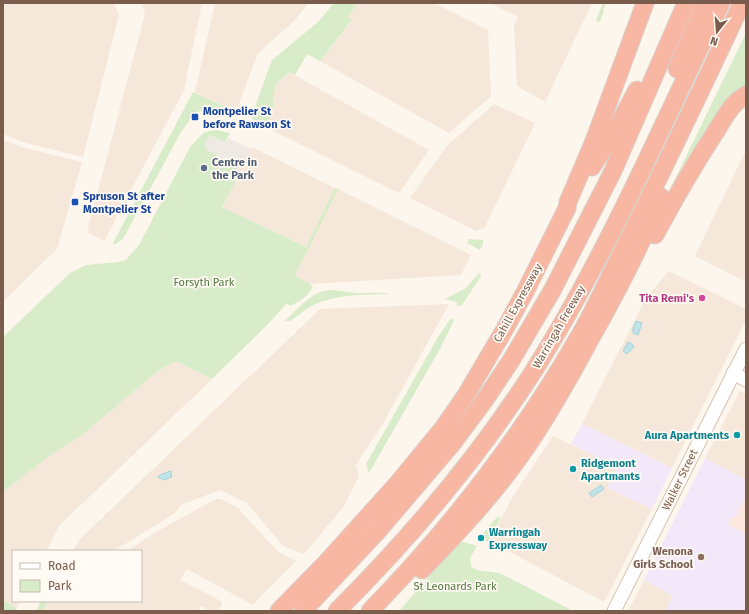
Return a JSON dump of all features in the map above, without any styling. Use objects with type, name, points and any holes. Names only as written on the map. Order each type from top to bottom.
[{"type":"highway","name":"Cahill Expressway","points":[[279,611],[324,565],[420,457],[466,395],[525,292],[567,208],[568,202],[594,141],[645,3]]},
{"type":"highway","points":[[567,208],[616,130],[643,80],[681,3]]},
{"type":"highway","points":[[304,611],[377,532],[452,444],[509,365],[553,289],[613,171],[686,3]]},
{"type":"highway","name":"Warringah Freeway","points":[[326,611],[364,573],[402,531],[482,430],[560,309],[585,265],[608,218],[676,73],[705,3]]},
{"type":"highway","name":"Warringah Freeway","points":[[337,611],[398,547],[452,485],[483,445],[532,373],[562,324],[603,249],[721,3]]},
{"type":"highway","name":"Warringah Freeway","points":[[348,611],[421,533],[459,488],[502,430],[561,341],[618,236],[729,3]]},
{"type":"highway","name":"Warringah Freeway","points":[[370,611],[420,556],[482,482],[540,399],[577,340],[654,188],[742,3]]},
{"type":"highway","points":[[578,364],[650,224],[668,180],[746,16]]},
{"type":"highway","points":[[385,611],[474,513],[526,448],[578,364],[614,310],[692,168],[730,109],[746,95]]},
{"type":"highway","points":[[310,611],[356,572],[364,573]]},
{"type":"street","name":"Walker Street","points":[[614,611],[746,349]]},
{"type":"street","points":[[733,373],[746,380]]},
{"type":"shaded area","points":[[3,3],[114,3],[119,15],[83,157],[26,143],[3,134]]},
{"type":"shaded area","points":[[142,3],[202,3],[184,90],[104,241],[87,232],[145,14]]},
{"type":"shaded area","points":[[215,3],[309,3],[294,21],[258,53],[237,109],[233,110],[195,92]]},
{"type":"shaded area","points":[[357,3],[434,3],[488,30],[491,96],[449,133],[320,61],[352,21],[348,18]]},
{"type":"shaded area","points":[[490,3],[592,3],[545,102],[517,86],[514,26],[518,17]]},
{"type":"shaded area","points":[[289,72],[429,150],[399,193],[265,127],[271,116],[276,84]]},
{"type":"shaded area","points":[[494,104],[535,123],[485,227],[476,231],[410,198],[447,146]]},
{"type":"shaded area","points":[[209,135],[225,142],[228,138],[251,149],[238,169],[225,163],[226,161],[216,157],[216,155],[206,150],[204,144]]},
{"type":"shaded area","points":[[3,140],[25,148],[82,162],[57,249],[3,302]]},
{"type":"shaded area","points":[[252,147],[335,188],[306,247],[222,207],[235,183],[240,165]]},
{"type":"shaded area","points":[[746,150],[746,282],[695,256]]},
{"type":"shaded area","points":[[338,189],[471,255],[461,275],[311,284],[295,276]]},
{"type":"shaded area","points":[[669,271],[746,309],[746,320],[672,468],[582,424],[646,298]]},
{"type":"shaded area","points":[[449,304],[385,420],[356,465],[359,476],[344,506],[304,554],[283,546],[247,503],[220,490],[181,505],[175,513],[116,550],[74,550],[79,540],[320,309]]},
{"type":"shaded area","points":[[176,361],[212,379],[60,525],[47,550],[12,550],[12,602],[20,602],[17,608],[3,600],[3,492],[56,451],[81,436],[159,370]]},
{"type":"shaded area","points":[[740,391],[746,394],[746,480],[705,458]]},
{"type":"shaded area","points":[[582,424],[672,468],[652,509],[607,488],[617,467],[571,444]]},
{"type":"shaded area","points":[[553,436],[617,467],[608,488],[652,509],[604,602],[489,541],[513,496]]},
{"type":"shaded area","name":"Wenona Girls School","points":[[705,458],[746,480],[746,496],[735,517],[732,516],[728,525],[746,534],[746,611],[665,611],[673,596],[644,580]]},
{"type":"shaded area","points":[[746,496],[746,534],[728,525],[732,516],[735,517]]},
{"type":"shaded area","points":[[216,499],[221,499],[238,508],[277,551],[296,561],[253,605],[187,569],[180,580],[223,602],[218,611],[210,611],[201,606],[198,611],[43,611],[48,602],[142,602],[142,550],[128,550],[154,533]]},
{"type":"shaded area","points":[[644,580],[673,596],[665,611],[628,611]]},
{"type":"green space","points":[[334,3],[357,3],[348,18],[352,20],[320,61],[307,54],[295,75],[289,72],[276,84],[271,116],[265,127],[251,118],[272,60],[318,22]]},
{"type":"green space","points":[[603,3],[606,3],[599,23],[596,20]]},
{"type":"green space","points":[[746,33],[746,88],[659,212]]},
{"type":"green space","points":[[193,92],[233,110],[237,109],[233,113],[202,110],[195,113],[181,132],[123,239],[114,245],[113,243]]},
{"type":"green space","name":"Forsyth Park","points":[[217,130],[230,133],[225,142],[209,135],[205,144],[206,150],[217,155],[216,157],[226,161],[225,163],[238,169],[235,183],[222,207],[306,247],[335,188],[338,189],[295,276],[311,284],[310,285],[313,286],[311,290],[307,296],[297,303],[290,306],[287,303],[271,321],[212,379],[176,361],[159,370],[81,436],[56,451],[3,492],[3,337],[70,273],[86,265],[126,260],[139,245],[190,147],[203,133]]},
{"type":"green space","points":[[469,239],[483,240],[480,250],[467,243]]},
{"type":"green space","points":[[480,272],[481,276],[462,305],[457,306],[457,302],[445,299],[466,288]]},
{"type":"green space","points":[[332,290],[356,293],[389,293],[337,297],[310,307],[290,321],[285,321],[312,296]]},
{"type":"green space","points":[[451,318],[454,320],[441,347],[369,473],[366,464],[438,337]]},
{"type":"green space","points":[[499,516],[500,519],[488,542],[479,538],[497,517]]},
{"type":"green space","name":"St Leonards Park","points":[[460,541],[477,546],[470,558],[471,566],[475,569],[501,574],[573,611],[399,611]]},
{"type":"green space","points":[[3,600],[17,608],[15,611],[3,611]]},
{"type":"green space","points":[[40,602],[48,602],[43,611],[36,611]]},
{"type":"water","points":[[636,321],[642,323],[638,335],[633,333],[633,328]]},
{"type":"water","points":[[628,342],[634,347],[627,354],[623,351]]},
{"type":"water","points":[[170,471],[172,472],[172,477],[164,480],[158,477],[160,475]]},
{"type":"water","points":[[601,485],[604,489],[592,497],[589,493]]},
{"type":"place","name":"Montpelier St before Rawson St","points":[[195,117]]},
{"type":"place","name":"Centre in the Park","points":[[204,168]]},
{"type":"place","name":"Spruson St after Montpelier St","points":[[75,202]]},
{"type":"place","name":"Tita Remi's","points":[[702,298]]},
{"type":"place","name":"Aura Apartments","points":[[737,435]]},
{"type":"place","name":"Ridgemont Apartmants","points":[[573,469]]},
{"type":"place","name":"Warringah Expressway","points":[[481,538]]},
{"type":"place","name":"Wenona Girls School","points":[[701,557]]}]
